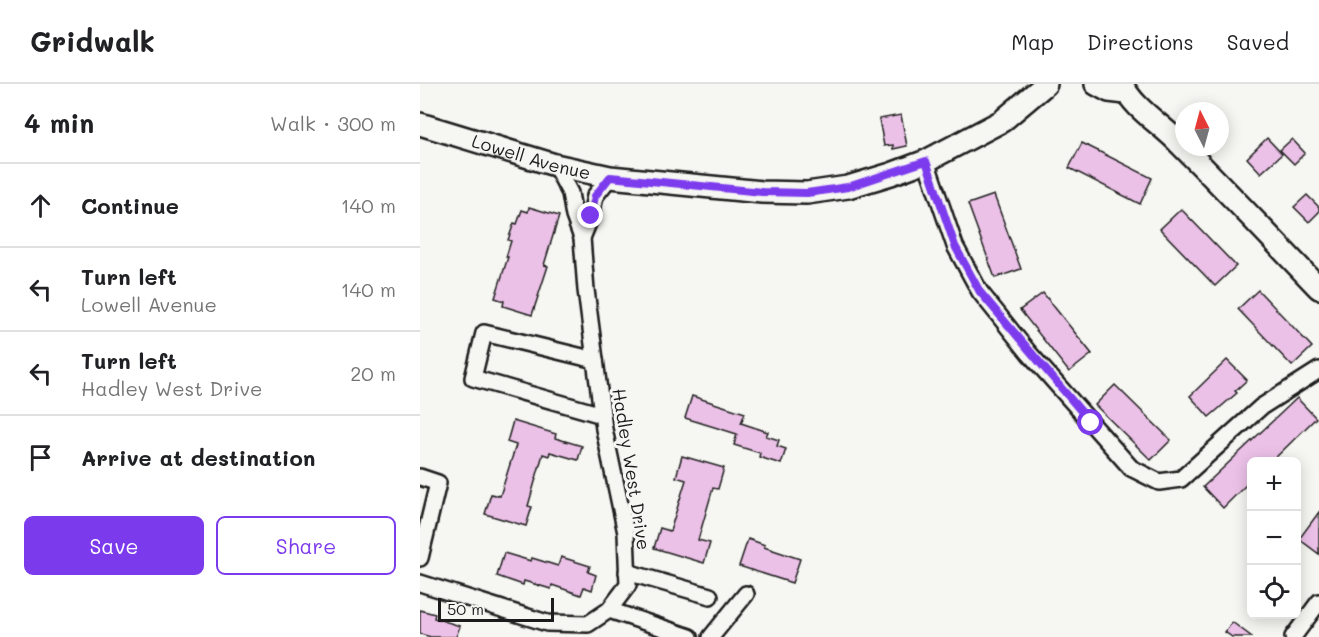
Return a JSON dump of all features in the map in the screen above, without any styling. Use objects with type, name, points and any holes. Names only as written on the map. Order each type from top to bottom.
[{"type":"main road","name":"Lowell Avenue","points":[[420,124],[555,165],[610,177],[762,192],[807,193],[848,187],[926,161],[1002,121],[1046,84]]},
{"type":"main road","points":[[1096,84],[1109,91],[1124,88],[1319,288]]},
{"type":"street","points":[[926,161],[955,246],[980,292],[1029,353],[1131,468],[1159,482],[1181,479],[1261,407],[1319,370]]},
{"type":"street","name":"Hadley West Drive","points":[[420,583],[547,623],[588,624],[609,610],[628,585],[626,532],[602,415],[582,238],[574,216],[570,193],[555,165]]},
{"type":"street","name":"Hadley West Drive","points":[[582,238],[591,216],[595,196],[610,177]]},
{"type":"street","points":[[595,360],[484,333],[473,378],[602,415]]},
{"type":"street","points":[[420,477],[438,483],[424,528],[420,558]]},
{"type":"street","points":[[627,572],[710,596]]},
{"type":"street","points":[[711,637],[746,594]]},
{"type":"street","points":[[1293,637],[1319,602]]},
{"type":"street","points":[[609,610],[690,637]]},
{"type":"building","points":[[901,115],[907,146],[893,149],[893,145],[884,146],[879,119]]},
{"type":"building","points":[[1267,138],[1282,154],[1261,173],[1247,158]]},
{"type":"building","points":[[1292,139],[1305,153],[1294,164],[1280,150]]},
{"type":"building","points":[[1082,143],[1152,178],[1140,204],[1069,168]]},
{"type":"building","points":[[994,195],[1021,269],[995,278],[968,204]]},
{"type":"building","points":[[1307,195],[1319,207],[1319,212],[1309,222],[1294,207]]},
{"type":"building","points":[[529,207],[559,216],[544,265],[548,266],[532,315],[503,306],[504,301],[495,298],[508,257],[506,257],[511,241],[508,240],[514,223],[517,224],[522,210],[528,212]]},
{"type":"building","points":[[1181,209],[1236,266],[1215,286],[1160,229]]},
{"type":"building","points":[[1258,290],[1312,347],[1292,366],[1238,309]]},
{"type":"building","points":[[1043,293],[1092,354],[1069,372],[1020,310]]},
{"type":"building","points":[[1227,360],[1247,380],[1235,391],[1237,393],[1209,417],[1190,396]]},
{"type":"building","points":[[1115,385],[1171,440],[1151,460],[1095,405]]},
{"type":"building","points":[[692,396],[745,413],[741,423],[768,432],[766,436],[779,440],[777,446],[786,449],[781,464],[759,457],[760,453],[734,445],[737,434],[685,418]]},
{"type":"building","points":[[1297,398],[1316,418],[1276,457],[1247,457],[1247,484],[1223,508],[1203,487]]},
{"type":"building","points":[[513,421],[556,434],[555,438],[582,446],[578,460],[550,452],[549,456],[543,454],[528,506],[532,507],[526,526],[485,514],[491,494],[500,496],[516,445],[507,442]]},
{"type":"building","points":[[682,456],[724,468],[718,489],[713,488],[698,540],[710,543],[704,563],[654,548],[660,528],[670,531],[686,480],[676,477]]},
{"type":"building","points":[[1319,512],[1319,554],[1301,540],[1301,536]]},
{"type":"building","points":[[748,539],[800,559],[792,583],[739,566]]},
{"type":"building","points":[[504,553],[558,566],[561,557],[590,566],[588,572],[596,575],[592,590],[584,587],[581,595],[552,585],[551,589],[524,581],[523,585],[497,576]]},
{"type":"building","points":[[420,610],[435,614],[434,618],[460,626],[456,637],[431,637],[420,634]]},
{"type":"building","points":[[1232,622],[1252,637],[1232,637],[1225,632]]},
{"type":"route","points":[[591,216],[595,196],[610,177],[762,192],[807,193],[848,187],[926,161],[955,246],[980,292],[1029,353],[1091,423]]}]
